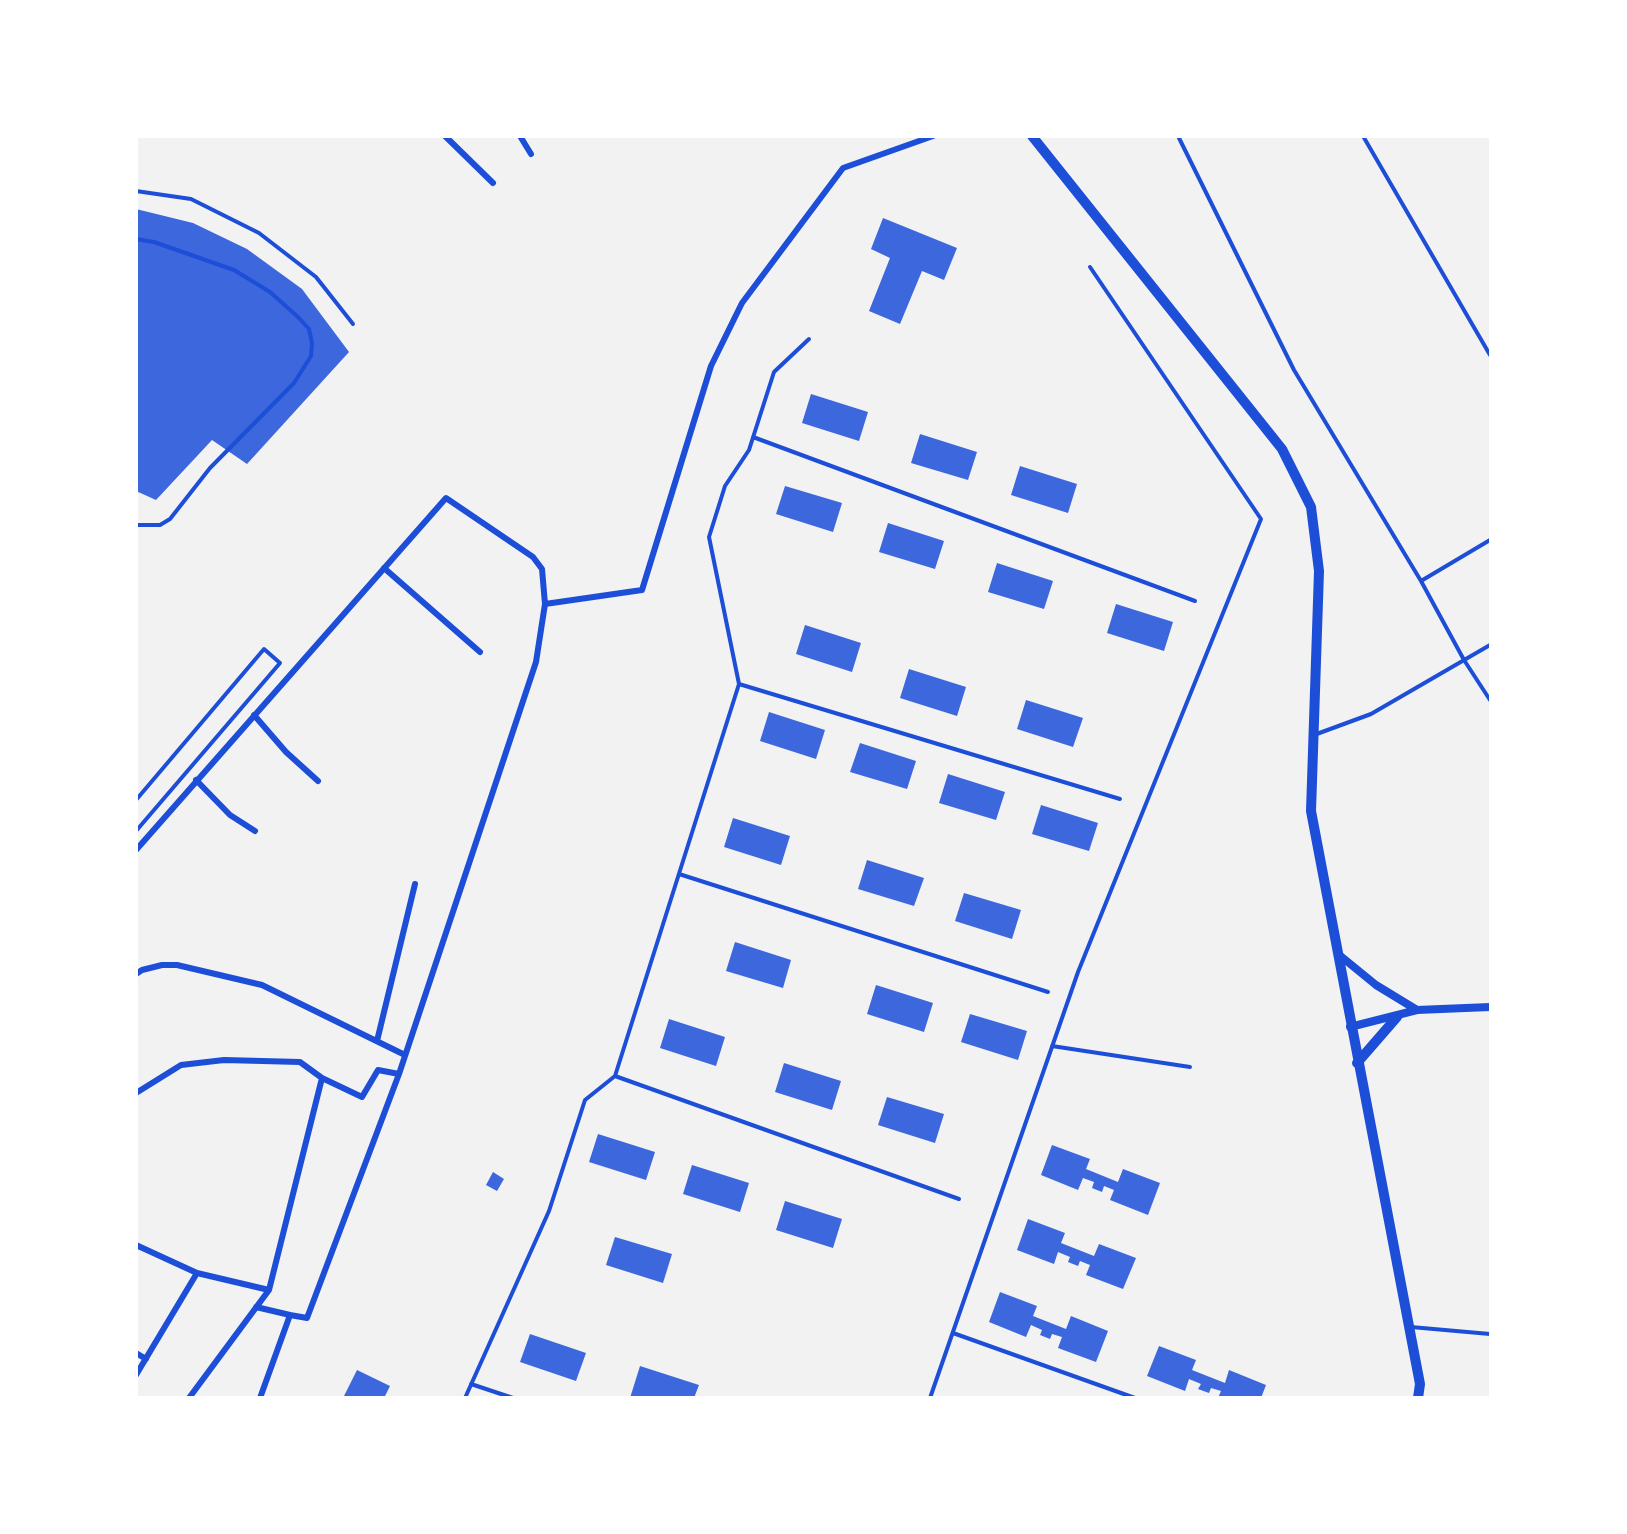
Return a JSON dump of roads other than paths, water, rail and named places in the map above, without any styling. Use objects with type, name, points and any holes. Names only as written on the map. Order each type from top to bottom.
[{"type":"main road","points":[[1032,136],[1282,448],[1311,507],[1319,571],[1311,812],[1350,1027],[1420,1384],[1418,1398]]},
{"type":"main road","points":[[1358,1063],[1397,1017]]},
{"type":"street","points":[[445,136],[493,183]]},
{"type":"street","points":[[520,136],[531,154]]},
{"type":"street","points":[[545,604],[642,590],[711,366],[742,303],[843,168],[933,136]]},
{"type":"street","points":[[136,850],[446,498],[533,557],[542,569],[545,604],[536,662],[399,1074],[307,1318],[256,1307]]},
{"type":"street","points":[[384,568],[480,652]]},
{"type":"street","points":[[254,715],[286,752],[318,781]]},
{"type":"street","points":[[196,780],[230,815],[255,831]]},
{"type":"street","points":[[377,1041],[415,885]]},
{"type":"street","points":[[1338,954],[1383,990],[1417,1010]]},
{"type":"street","points":[[136,974],[142,970],[162,965],[177,965],[262,985],[405,1055]]},
{"type":"street","points":[[1350,1027],[1397,1017],[1417,1010],[1491,1007]]},
{"type":"street","points":[[136,1093],[181,1065],[225,1059],[300,1062],[322,1078],[362,1096],[378,1070],[399,1074]]},
{"type":"street","points":[[189,1398],[269,1290],[322,1078]]},
{"type":"street","points":[[136,1245],[197,1273],[269,1290]]},
{"type":"street","points":[[136,1375],[197,1273]]},
{"type":"street","points":[[260,1398],[290,1316]]},
{"type":"street","points":[[136,1353],[146,1359]]},
{"type":"lane","points":[[1178,136],[1294,370],[1421,581],[1464,660],[1491,700]]},
{"type":"lane","points":[[1363,136],[1491,355]]},
{"type":"lane","points":[[136,191],[191,199],[259,233],[316,277],[353,324]]},
{"type":"lane","points":[[136,239],[175,248],[234,270],[270,292],[298,317],[309,329],[312,343],[311,356],[294,383],[210,468],[170,519],[160,525],[136,525]]},
{"type":"lane","points":[[930,1398],[1082,960],[1261,519],[1090,267]]},
{"type":"lane","points":[[465,1398],[549,1211],[585,1101],[615,1076],[739,684],[709,537],[725,486],[749,450],[774,372],[810,339]]},
{"type":"lane","points":[[753,437],[1195,601]]},
{"type":"lane","points":[[1421,581],[1491,540]]},
{"type":"lane","points":[[1314,735],[1371,714],[1491,645]]},
{"type":"lane","points":[[136,800],[264,649],[280,663],[136,831]]},
{"type":"lane","points":[[739,684],[1120,799]]},
{"type":"lane","points":[[679,873],[1048,992]]},
{"type":"lane","points":[[1052,1046],[1190,1067]]},
{"type":"lane","points":[[615,1076],[959,1199]]},
{"type":"lane","points":[[1409,1327],[1491,1334]]},
{"type":"lane","points":[[952,1333],[1135,1398]]},
{"type":"lane","points":[[471,1384],[513,1398]]}]
